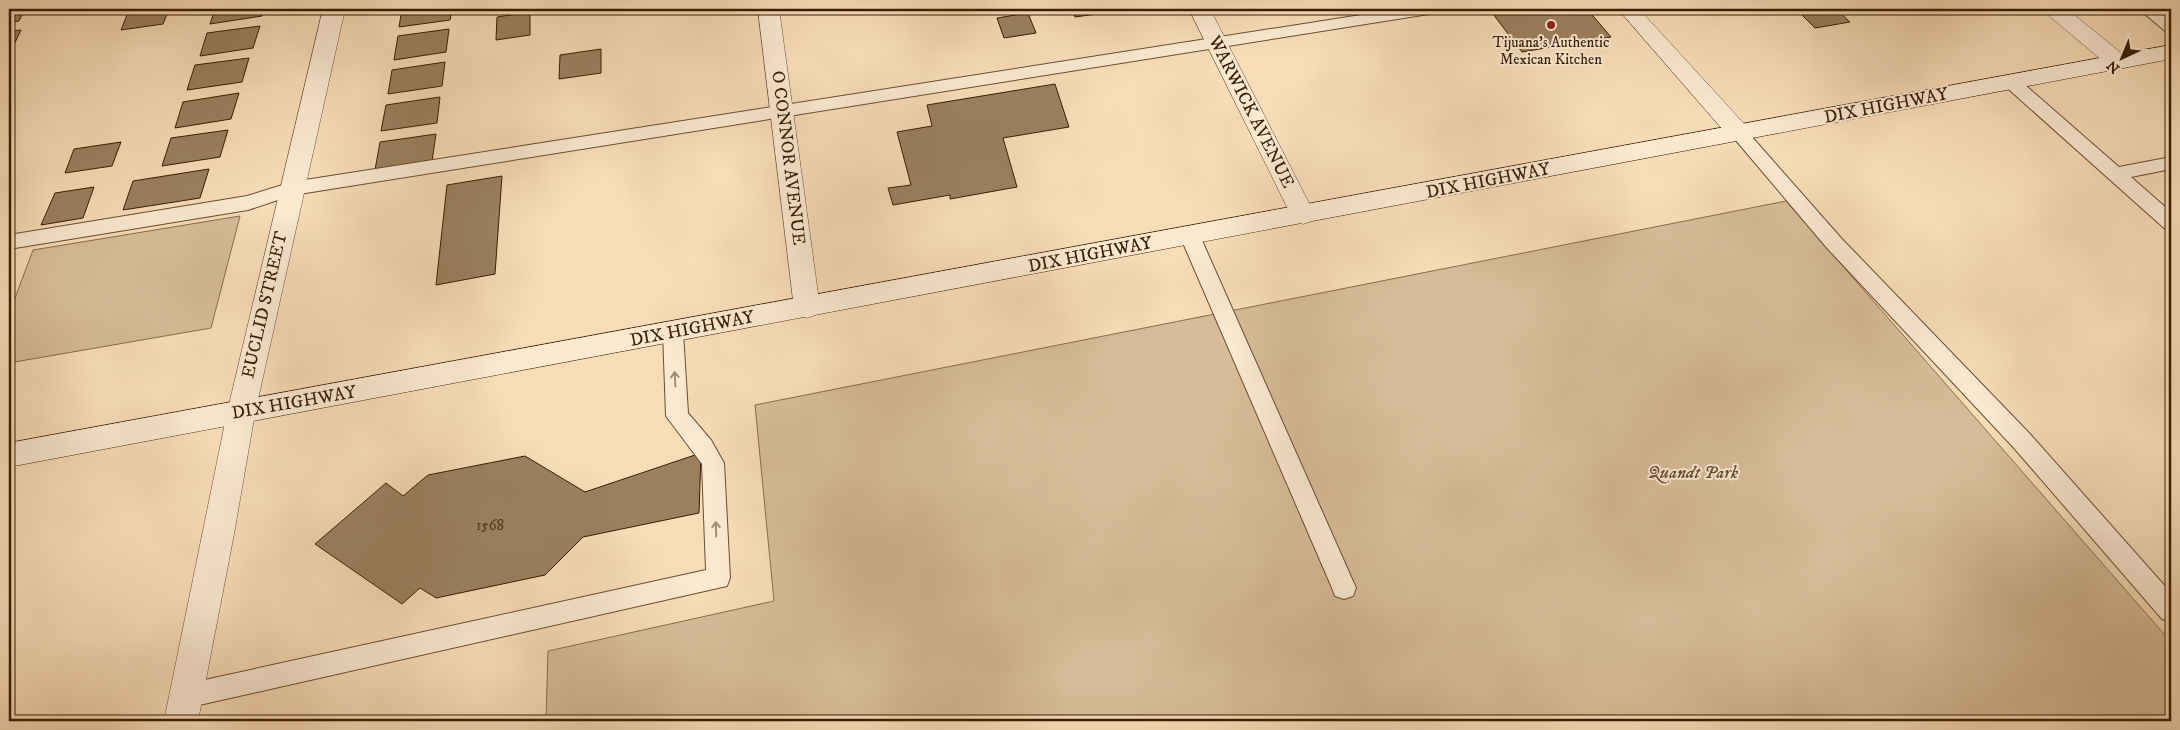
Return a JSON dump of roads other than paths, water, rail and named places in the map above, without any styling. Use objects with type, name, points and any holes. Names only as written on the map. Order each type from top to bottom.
[{"type":"main road","name":"EUCLID STREET","points":[[183,709],[222,519],[240,412],[334,9]]},
{"type":"main road","name":"O CONNOR AVENUE","points":[[768,9],[807,308]]},
{"type":"main road","name":"WARWICK AVENUE","points":[[1199,9],[1303,215]]},
{"type":"main road","points":[[1628,9],[1739,133]]},
{"type":"main road","points":[[2054,9],[2118,62]]},
{"type":"main road","name":"DIX HIGHWAY","points":[[9,455],[807,308],[2171,52]]},
{"type":"lane","points":[[9,242],[248,203],[292,189],[1429,9]]},
{"type":"lane","points":[[2147,9],[2171,28]]},
{"type":"lane","points":[[2011,82],[2171,223]]},
{"type":"lane","points":[[1739,133],[1834,243],[2022,441],[2171,610]]},
{"type":"lane","points":[[2114,174],[2171,163]]},
{"type":"lane","points":[[1190,236],[1344,588]]},
{"type":"lane","points":[[183,709],[718,578],[713,463],[703,447],[677,416],[673,332]]},
{"type":"place","name":"Tijuana's Authentic Mexican Kitchen","points":[[1551,25]]},
{"type":"park label","name":"Quandt Park","points":[[1693,473]]}]
